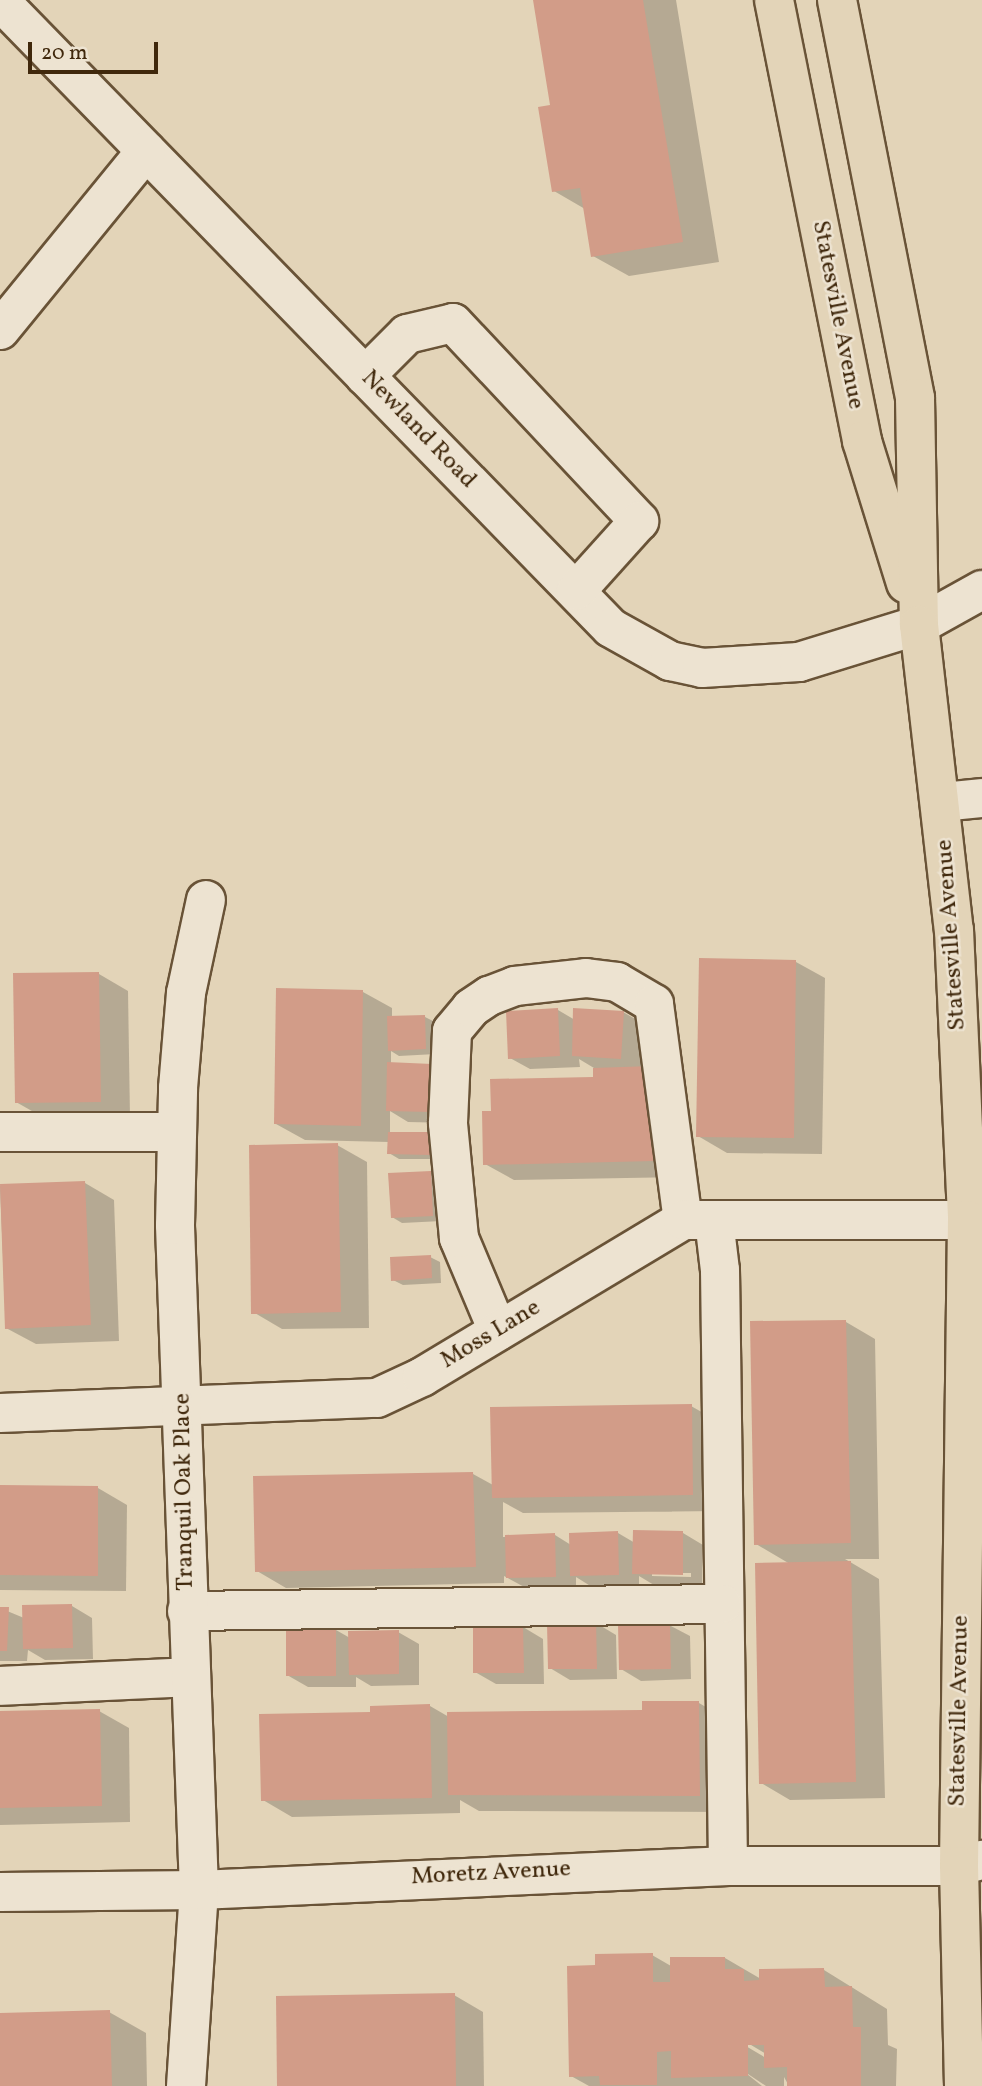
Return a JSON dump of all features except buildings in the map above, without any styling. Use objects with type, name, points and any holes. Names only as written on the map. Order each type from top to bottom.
[{"type":"main road","name":"Statesville Avenue","points":[[774,0],[862,441],[919,625]]},
{"type":"main road","name":"Statesville Avenue","points":[[837,0],[915,398],[919,625],[942,802],[972,1084],[970,2068]]},
{"type":"street","name":"Newland Road","points":[[0,1],[611,628],[670,661],[702,668],[799,662],[919,625],[982,590]]},
{"type":"street","points":[[0,330],[146,151]]},
{"type":"street","points":[[365,376],[407,334],[453,323],[639,521],[576,591]]},
{"type":"street","points":[[942,802],[982,798]]},
{"type":"street","name":"Tranquil Oak Place","points":[[186,2086],[199,1890],[187,1611],[184,1406],[175,1237],[177,1132],[186,993],[206,900]]},
{"type":"street","points":[[498,1331],[459,1238],[448,1123],[452,1031],[471,1008],[489,996],[514,986],[586,978],[617,982],[654,1004],[698,1220],[720,1270],[722,1604],[728,1866]]},
{"type":"street","points":[[0,1132],[177,1132]]},
{"type":"street","points":[[698,1220],[972,1234]]},
{"type":"street","name":"Moss Lane","points":[[0,1413],[377,1398],[698,1220]]},
{"type":"street","points":[[187,1611],[722,1604]]},
{"type":"street","points":[[0,1686],[190,1677]]},
{"type":"street","name":"Moretz Avenue","points":[[0,1892],[199,1890],[728,1866],[970,1863]]}]
